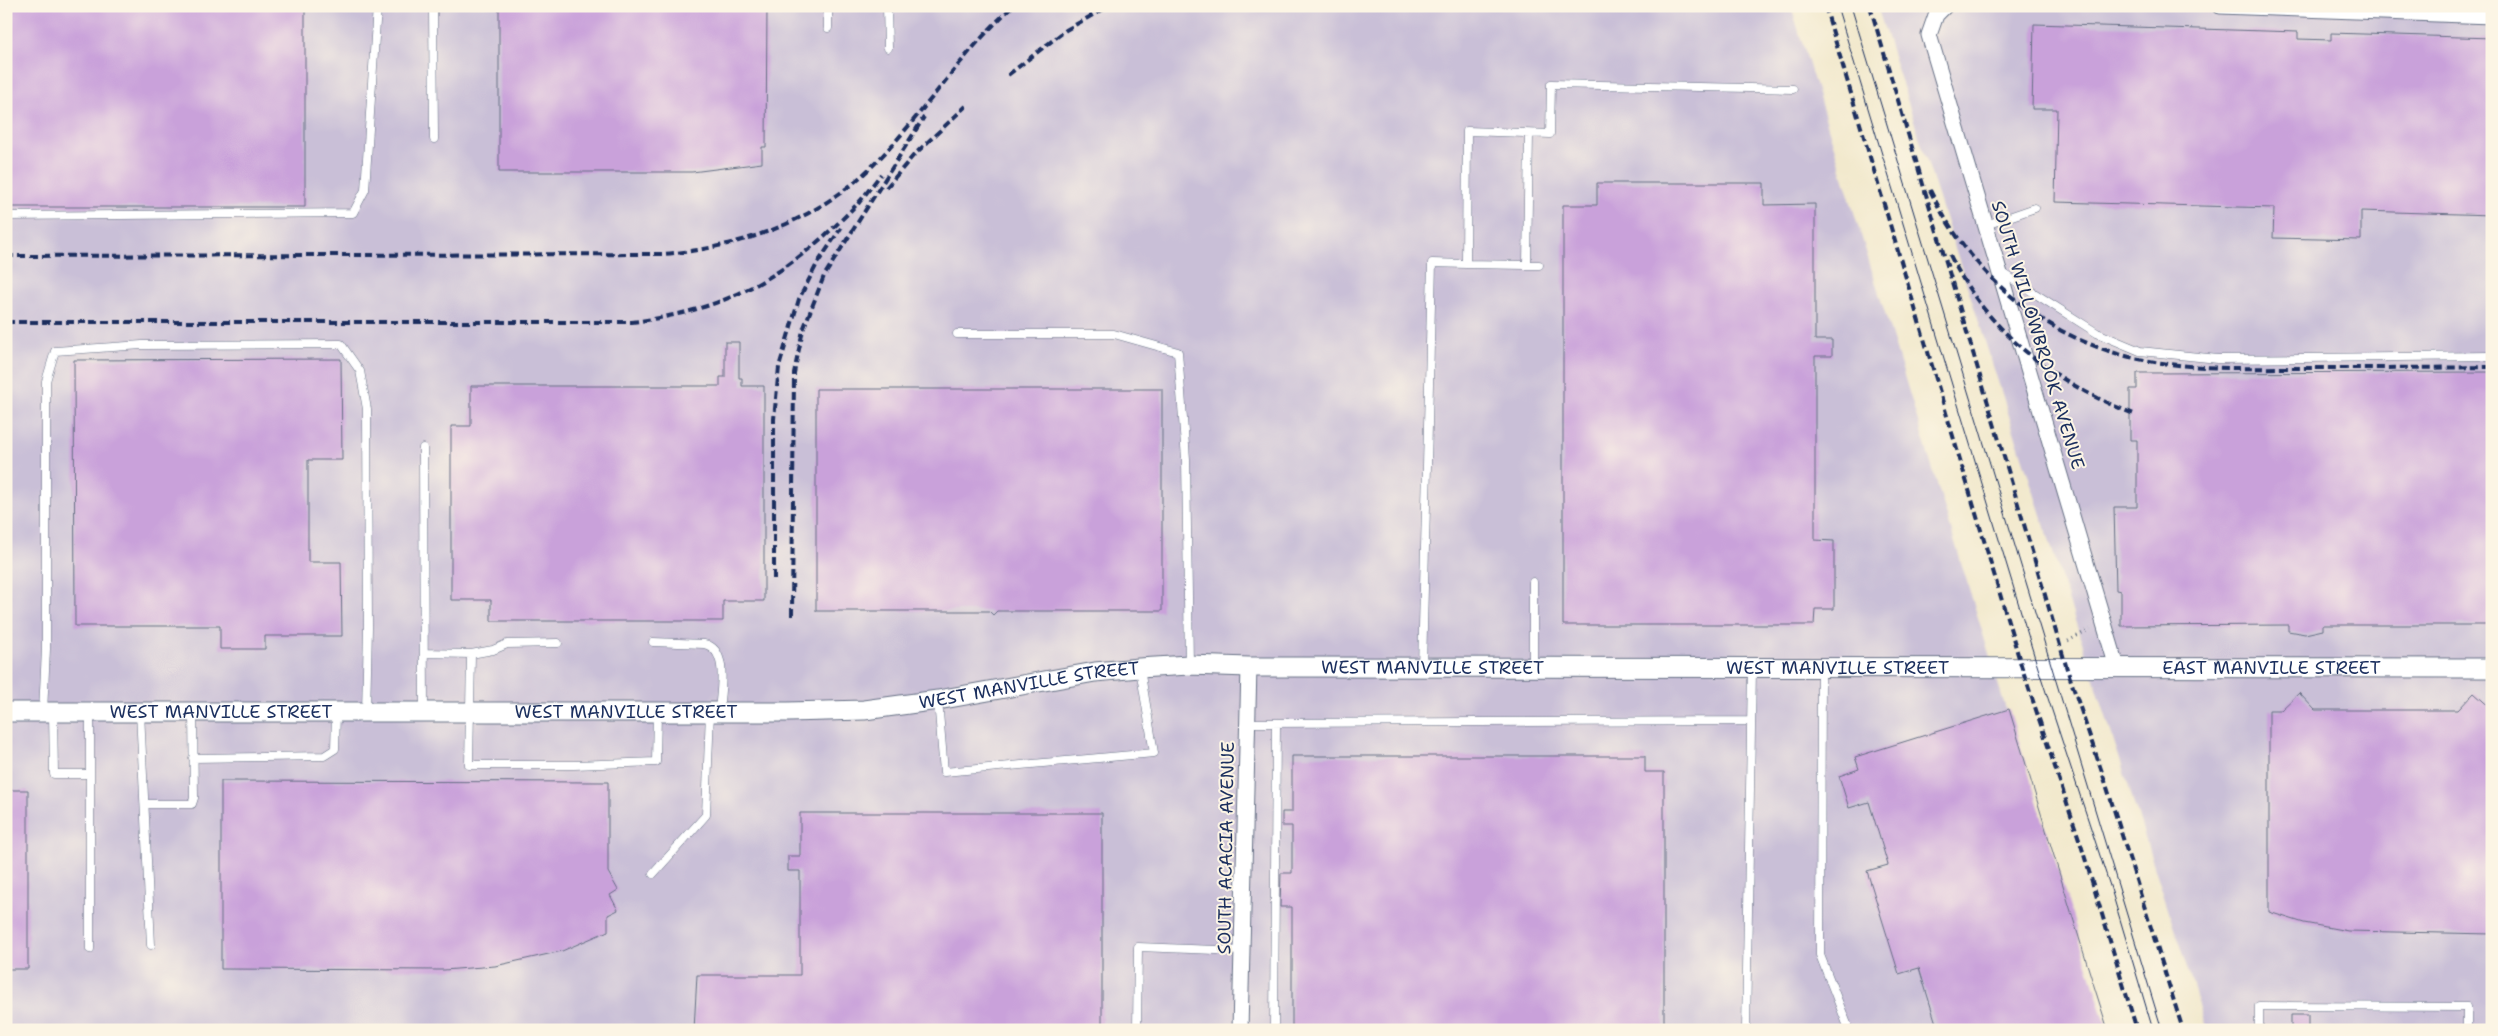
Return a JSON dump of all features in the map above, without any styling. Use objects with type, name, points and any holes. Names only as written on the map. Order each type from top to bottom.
[{"type":"street","points":[[2220,6],[2492,16]]},
{"type":"street","name":"SOUTH WILLOWBROOK AVENUE","points":[[1941,11],[1929,35],[2117,667]]},
{"type":"street","name":"WEST MANVILLE STREET","points":[[6,712],[715,712],[864,710],[938,700],[1095,672],[1189,665],[1422,668],[2052,669]]},
{"type":"street","name":"SOUTH ACACIA AVENUE","points":[[1240,1030],[1249,667]]},
{"type":"street","name":"EAST MANVILLE STREET","points":[[2052,669],[2117,667],[2492,668]]},
{"type":"lane","points":[[6,216],[353,213],[365,190],[377,6]]},
{"type":"lane","points":[[433,6],[434,139]]},
{"type":"lane","points":[[828,6],[828,28]]},
{"type":"lane","points":[[887,6],[888,48]]},
{"type":"lane","points":[[1466,264],[1467,131],[1550,134],[1551,84],[1793,89]]},
{"type":"lane","points":[[1527,265],[1529,134]]},
{"type":"lane","points":[[1986,226],[2035,208]]},
{"type":"lane","points":[[1422,668],[1432,263],[1539,265]]},
{"type":"lane","points":[[2000,271],[2097,333],[2140,351],[2218,360],[2492,356]]},
{"type":"lane","points":[[957,334],[1114,334],[1178,352],[1186,459],[1189,665]]},
{"type":"lane","points":[[90,774],[54,774],[48,712],[46,649],[46,381],[55,351],[142,346],[341,344],[360,370],[366,409],[368,628],[366,712]]},
{"type":"lane","points":[[423,448],[424,712]]},
{"type":"lane","points":[[1533,582],[1533,668]]},
{"type":"lane","points":[[653,874],[706,815],[721,666],[718,652],[711,645],[654,642]]},
{"type":"lane","points":[[424,653],[471,654],[493,650],[507,644],[558,643]]},
{"type":"lane","points":[[471,654],[469,764],[565,765],[656,762],[657,712]]},
{"type":"lane","points":[[938,700],[944,772],[1154,753],[1139,668]]},
{"type":"lane","points":[[1746,1030],[1752,669]]},
{"type":"lane","points":[[1821,669],[1820,955],[1847,1024]]},
{"type":"lane","points":[[90,712],[90,949]]},
{"type":"lane","points":[[140,712],[146,804],[151,945]]},
{"type":"lane","points":[[146,804],[192,804],[194,798],[194,712]]},
{"type":"lane","points":[[193,758],[324,756],[335,749],[336,712]]},
{"type":"lane","points":[[1248,723],[1751,721]]},
{"type":"lane","points":[[1274,1030],[1276,722]]},
{"type":"lane","points":[[1137,1030],[1138,948],[1242,951]]},
{"type":"lane","points":[[2259,1030],[2259,1006],[2467,1007],[2467,1030]]},
{"type":"path","points":[[2068,641],[2092,628]]},
{"type":"shaded area","points":[[6,6],[1791,6],[2104,1030],[6,1030]]},
{"type":"shaded area","points":[[1877,6],[2492,6],[2492,1030],[2207,1030]]},
{"type":"building","points":[[6,6],[305,6],[305,207],[6,207]]},
{"type":"building","points":[[499,6],[767,6],[766,147],[762,147],[762,163],[692,172],[499,172]]},
{"type":"building","points":[[2034,24],[2298,32],[2298,39],[2331,40],[2331,33],[2492,38],[2492,215],[2361,211],[2361,240],[2273,238],[2274,208],[2055,202],[2057,109],[2032,109]]},
{"type":"building","points":[[1597,183],[1764,183],[1764,205],[1815,204],[1815,340],[1832,340],[1832,356],[1815,356],[1815,540],[1834,541],[1834,609],[1815,609],[1814,625],[1563,625],[1563,205],[1597,205]]},
{"type":"building","points":[[725,342],[739,342],[739,378],[742,378],[742,386],[764,386],[764,601],[723,601],[723,621],[491,621],[491,600],[451,600],[451,426],[471,426],[471,386],[720,386],[720,377],[725,377]]},
{"type":"building","points":[[341,359],[342,460],[308,460],[308,562],[341,562],[342,636],[265,636],[265,649],[220,649],[220,626],[75,626],[74,360]]},
{"type":"building","points":[[2492,372],[2492,625],[2323,625],[2323,630],[2305,634],[2288,631],[2288,625],[2121,626],[2121,591],[2116,590],[2114,507],[2137,507],[2137,440],[2130,440],[2130,389],[2137,389],[2137,373]]},
{"type":"building","points":[[816,389],[1162,389],[1162,611],[997,611],[993,615],[989,611],[816,611]]},
{"type":"building","points":[[2299,693],[2315,710],[2458,710],[2474,693],[2492,709],[2492,934],[2348,931],[2304,923],[2269,912],[2269,710],[2281,710]]},
{"type":"building","points":[[2009,709],[2108,1030],[1938,1030],[1919,968],[1899,974],[1867,871],[1888,865],[1869,802],[1849,808],[1839,776],[1859,769],[1855,757]]},
{"type":"building","points":[[1292,756],[1645,756],[1645,772],[1664,772],[1664,1030],[1292,1030],[1292,907],[1280,907],[1281,873],[1292,873],[1292,826],[1282,826],[1282,812],[1292,812]]},
{"type":"building","points":[[221,781],[608,782],[608,872],[618,890],[610,895],[618,910],[608,915],[608,931],[562,951],[495,966],[444,970],[221,969]]},
{"type":"building","points":[[6,790],[28,790],[28,969],[6,969]]},
{"type":"building","points":[[800,813],[1102,813],[1102,1030],[694,1030],[697,975],[800,975],[800,871],[788,871],[788,856],[800,856]]},
{"type":"building","points":[[2291,1015],[2308,1015],[2308,1030],[2291,1030]]},
{"type":"tram line","points":[[1837,6],[2038,668],[2111,889],[2153,1030]]},
{"type":"tram line","points":[[1851,6],[2162,1030]]},
{"type":"railway","points":[[6,256],[663,254],[694,251],[724,245],[783,226],[836,196],[861,177],[899,137],[962,60],[1013,6]]},
{"type":"railway","points":[[1008,75],[1066,30],[1109,6]]},
{"type":"railway","points":[[1825,6],[2022,668],[2081,845],[2137,1030]]},
{"type":"railway","points":[[1870,6],[2067,669],[2105,781],[2183,1030]]},
{"type":"railway","points":[[886,188],[913,156],[966,106]]},
{"type":"railway","points":[[792,616],[794,373],[803,330],[824,276],[924,117]]},
{"type":"railway","points":[[858,204],[881,174]]},
{"type":"railway","points":[[1930,190],[1947,221],[1967,250],[1990,277],[2016,301],[2045,321],[2076,338],[2109,351],[2163,363],[2221,368],[2492,367]]},
{"type":"railway","points":[[6,322],[632,322],[700,308],[731,297],[759,283],[785,267],[811,247],[862,199]]},
{"type":"railway","points":[[774,579],[774,419],[779,367],[799,299],[817,264],[841,228]]},
{"type":"railway","points":[[1950,255],[1965,283],[1983,308],[2027,352],[2051,371],[2078,387],[2105,402],[2134,414]]}]
